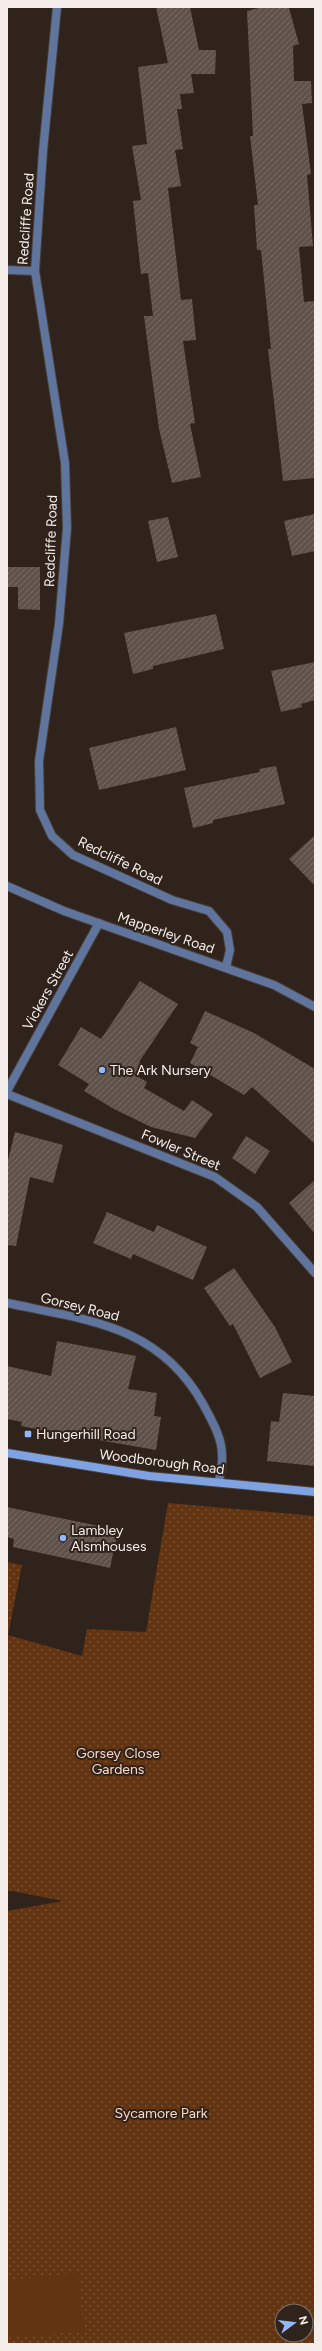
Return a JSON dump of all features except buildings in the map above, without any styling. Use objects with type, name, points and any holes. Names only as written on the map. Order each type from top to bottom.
[{"type":"main road","name":"Woodborough Road","points":[[7,1453],[149,1476],[315,1492]]},
{"type":"street","name":"Redcliffe Road","points":[[57,7],[43,151],[35,270],[65,463],[67,528],[59,624],[39,761],[40,810],[52,836],[73,855],[172,900],[209,911],[227,932],[230,950],[226,967]]},
{"type":"street","points":[[7,270],[35,270]]},
{"type":"street","name":"Mapperley Road","points":[[7,886],[64,911],[226,967],[274,986],[315,1007]]},
{"type":"street","name":"Vickers Street","points":[[7,1091],[99,923]]},
{"type":"street","name":"Fowler Street","points":[[7,1094],[215,1177],[257,1207],[315,1273]]},
{"type":"street","name":"Gorsey Road","points":[[7,1303],[94,1321],[123,1332],[162,1352],[180,1370],[196,1392],[215,1425],[222,1455],[219,1482]]},
{"type":"green space","name":"Sycamore Park","points":[[168,1503],[315,1516],[315,2344],[7,2344],[7,1911],[63,1901],[7,1890],[7,1562],[22,1565],[8,1635],[82,1656],[87,1629],[146,1632]]},
{"type":"green space","points":[[78,2273],[84,2331],[7,2338],[7,2280]]},
{"type":"place","name":"The Ark Nursery","points":[[102,1070]]},
{"type":"place","name":"Hungerhill Road","points":[[28,1434]]},
{"type":"place","name":"Lambley Alsmhouses","points":[[63,1538]]},
{"type":"park label","name":"Gorsey Close Gardens","points":[[118,1762]]}]
